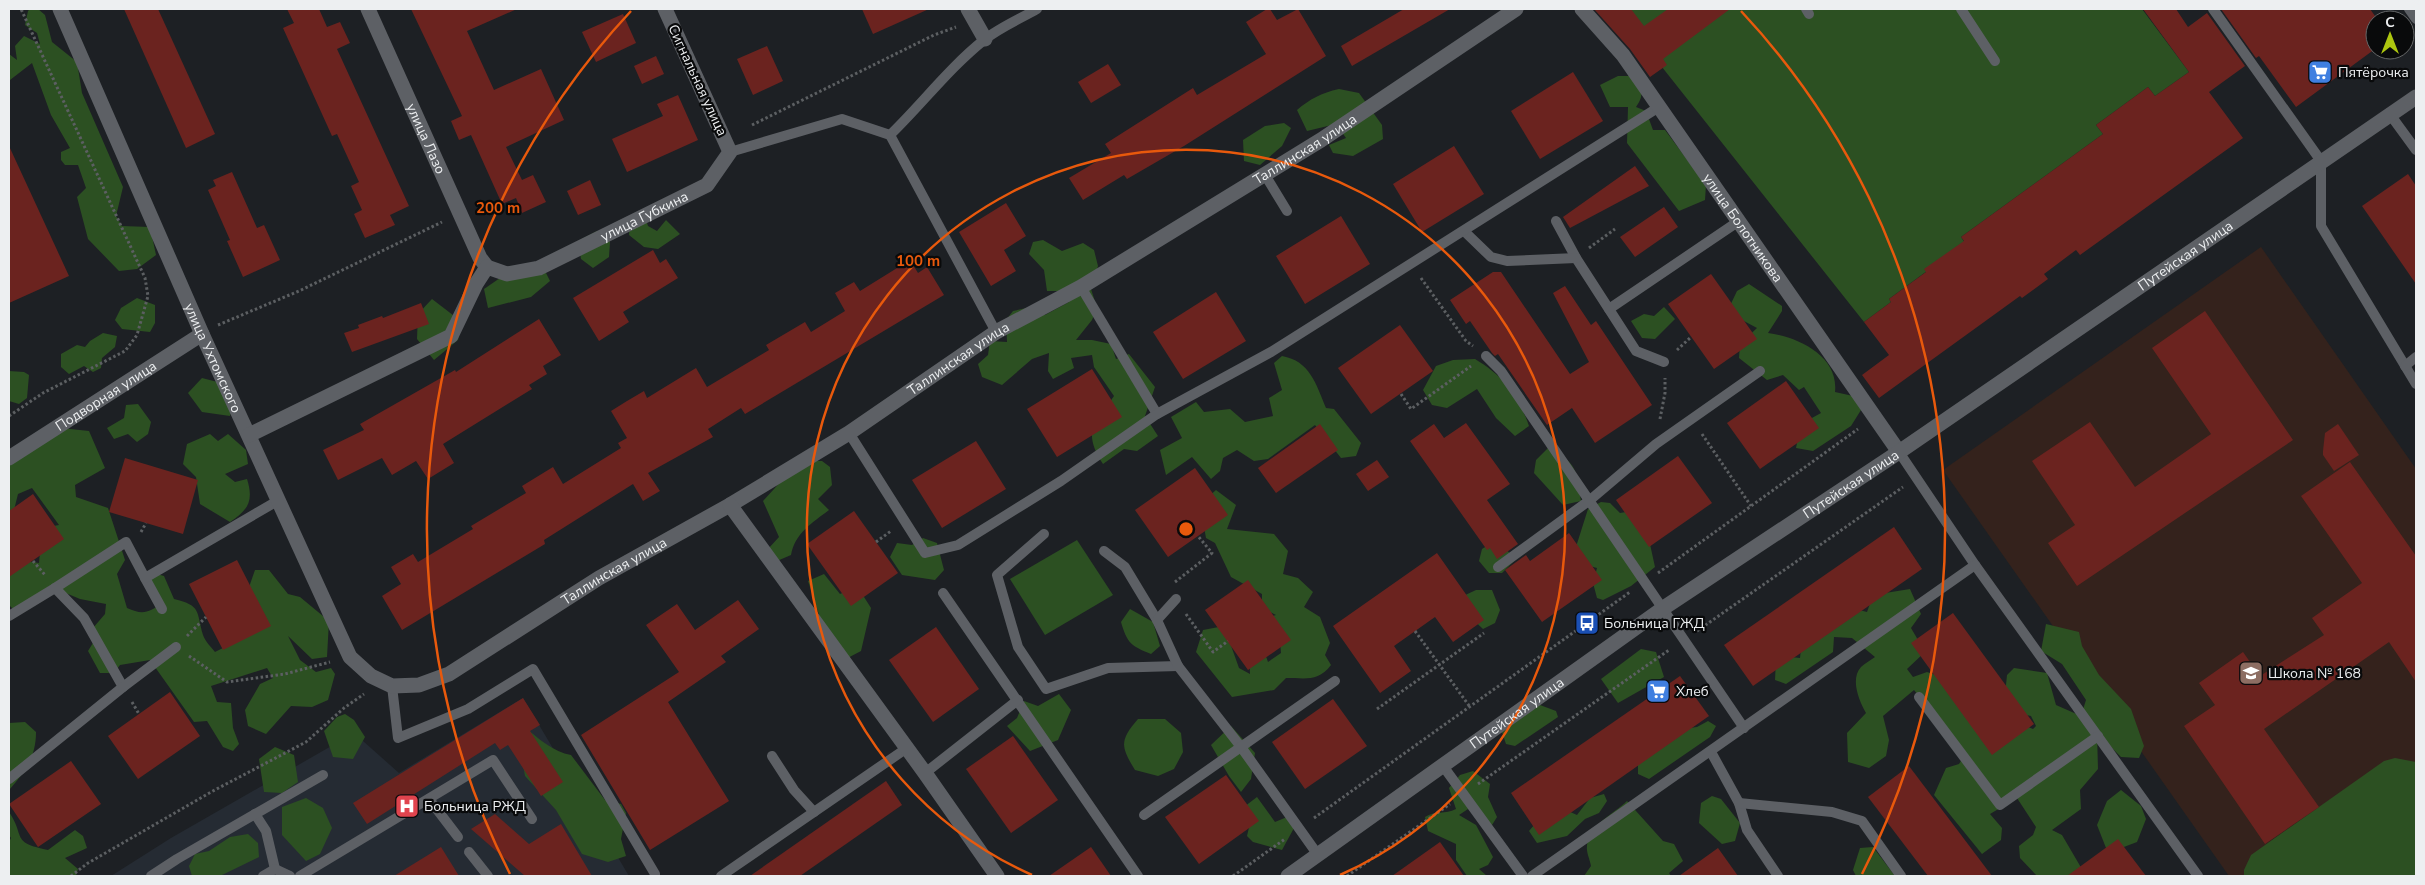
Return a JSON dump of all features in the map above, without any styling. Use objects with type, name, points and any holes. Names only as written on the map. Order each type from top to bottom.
[{"type":"street","name":"улица Ухтомского","points":[[60,9],[202,334],[350,657],[371,676],[387,683]]},
{"type":"street","name":"улица Лазо","points":[[368,9],[480,258],[487,267]]},
{"type":"street","name":"Сигнальная улица","points":[[665,9],[728,145]]},
{"type":"street","name":"Таллинская улица","points":[[387,683],[419,685],[449,674],[599,578],[730,505],[849,433],[996,332],[1081,287],[1265,175],[1516,9]]},
{"type":"street","name":"улица Болотникова","points":[[1582,9],[1623,56],[1899,452]]},
{"type":"street","points":[[971,12],[985,39]]},
{"type":"street","name":"Путейская улица","points":[[1288,876],[1662,609],[1899,452],[2389,113],[2416,97]]},
{"type":"street","name":"улица Губкина","points":[[487,267],[507,274],[540,268],[707,185],[728,145]]},
{"type":"street","points":[[249,435],[451,336],[476,284],[487,267]]},
{"type":"street","name":"Подворная улица","points":[[9,458],[202,334]]},
{"type":"street","points":[[730,505],[925,773],[997,876]]},
{"type":"lane","points":[[890,135],[920,106],[934,87],[985,39],[1037,9]]},
{"type":"lane","points":[[1961,9],[1995,61]]},
{"type":"lane","points":[[2213,9],[2321,161],[2321,226],[2416,384]]},
{"type":"lane","points":[[2409,9],[2416,19]]},
{"type":"lane","points":[[849,433],[925,554],[958,545],[1061,481],[1158,414],[1271,352],[1659,107]]},
{"type":"lane","points":[[2389,113],[2416,150]]},
{"type":"lane","points":[[728,145],[842,119],[890,135],[996,332]]},
{"type":"lane","points":[[1265,175],[1287,211]]},
{"type":"lane","points":[[1556,221],[1576,258],[1636,351],[1664,362]]},
{"type":"lane","points":[[1609,309],[1739,222]]},
{"type":"lane","points":[[1464,231],[1491,257],[1507,261],[1576,258]]},
{"type":"lane","points":[[1081,287],[1158,414]]},
{"type":"lane","points":[[1486,356],[1501,371],[1744,728]]},
{"type":"lane","points":[[2404,366],[2416,357]]},
{"type":"lane","points":[[1498,567],[1590,500],[1656,444],[1760,371]]},
{"type":"lane","points":[[1899,452],[1975,565],[2198,876]]},
{"type":"lane","points":[[145,578],[279,500]]},
{"type":"lane","points":[[1044,534],[997,575],[1018,647],[1046,689],[1108,668],[1178,666]]},
{"type":"lane","points":[[9,616],[126,542],[162,609]]},
{"type":"lane","points":[[1104,551],[1125,567],[1157,620],[1178,666],[1241,747],[1318,855]]},
{"type":"lane","points":[[1532,876],[1975,565]]},
{"type":"lane","points":[[55,588],[84,618],[123,687]]},
{"type":"lane","points":[[944,593],[1138,876]]},
{"type":"lane","points":[[1157,620],[1176,599]]},
{"type":"lane","points":[[9,780],[123,687],[176,647]]},
{"type":"lane","points":[[387,683],[398,738],[468,709],[533,669],[655,874]]},
{"type":"lane","points":[[1144,815],[1335,682]]},
{"type":"lane","points":[[1920,697],[2000,805],[2098,736]]},
{"type":"lane","points":[[925,773],[1018,700]]},
{"type":"lane","points":[[721,876],[907,748]]},
{"type":"lane","points":[[1711,752],[1739,803],[1747,830],[1778,876]]},
{"type":"lane","points":[[772,756],[794,790],[814,812]]},
{"type":"lane","points":[[300,876],[493,760],[532,819]]},
{"type":"lane","points":[[1443,766],[1522,876]]},
{"type":"lane","points":[[151,876],[323,775]]},
{"type":"lane","points":[[429,799],[458,837]]},
{"type":"lane","points":[[1739,803],[1832,812],[1862,821],[1901,876]]},
{"type":"lane","points":[[256,814],[266,831],[275,869]]},
{"type":"lane","points":[[469,852],[488,876]]},
{"type":"lane","points":[[263,876],[275,869]]},
{"type":"lane","points":[[275,869],[290,876]]},
{"type":"path","points":[[9,416],[43,392],[125,351],[137,335],[148,296],[145,278],[21,9]]},
{"type":"path","points":[[728,145],[934,35],[954,28],[971,12]]},
{"type":"path","points":[[202,334],[229,319],[299,291],[460,213]]},
{"type":"path","points":[[1576,258],[1615,229]]},
{"type":"path","points":[[1401,394],[1411,409],[1486,356],[1466,341],[1411,264]]},
{"type":"path","points":[[1656,444],[1665,392],[1664,362]]},
{"type":"path","points":[[1692,419],[1751,506]]},
{"type":"path","points":[[1347,876],[1916,478]]},
{"type":"path","points":[[206,617],[176,647],[227,682],[285,674],[350,657]]},
{"type":"path","points":[[1415,631],[1470,707]]},
{"type":"path","points":[[1377,709],[1484,633]]},
{"type":"path","points":[[70,876],[211,792],[306,742],[344,708],[387,683]]},
{"type":"path","points":[[1233,876],[1406,752]]},
{"type":"shaded area","name":"Школа № 168","points":[[2261,247],[2416,469],[2416,876],[2229,876],[1943,470]]},
{"type":"shaded area","name":"Больница РЖД","points":[[523,698],[629,876],[111,876],[171,838],[354,733],[399,773]]},
{"type":"green space","points":[[30,9],[38,9],[45,15],[52,42],[77,62],[82,93],[123,187],[116,216],[122,226],[150,227],[156,255],[137,269],[119,271],[88,239],[77,197],[86,188],[78,165],[65,165],[61,160],[61,152],[70,148],[51,115],[32,63],[9,79],[9,54],[17,60],[15,46],[24,36],[40,44],[37,33],[25,25]]},
{"type":"green space","points":[[1616,9],[2142,9],[2189,72],[2155,96],[2148,87],[2096,125],[2103,134],[1961,237],[1965,243],[1889,299],[1891,302],[1864,322]]},
{"type":"green space","points":[[1618,76],[1632,76],[1638,84],[1642,94],[1636,107],[1646,111],[1653,130],[1665,130],[1706,185],[1705,200],[1679,211],[1627,143],[1628,107],[1610,107],[1600,85]]},
{"type":"green space","points":[[1339,89],[1359,93],[1382,125],[1383,139],[1353,156],[1333,153],[1329,145],[1346,138],[1336,124],[1307,131],[1297,110],[1316,97]]},
{"type":"green space","points":[[1284,123],[1291,128],[1282,146],[1260,165],[1244,161],[1243,140],[1265,126]]},
{"type":"green space","points":[[644,213],[648,226],[657,231],[666,220],[680,234],[658,249],[644,247],[629,235],[630,220]]},
{"type":"green space","points":[[597,231],[610,242],[609,257],[593,268],[581,259],[578,241]]},
{"type":"green space","points":[[1043,240],[1062,251],[1083,243],[1094,250],[1098,266],[1091,289],[1097,308],[1092,320],[1076,340],[1092,340],[1111,344],[1116,359],[1129,354],[1155,387],[1145,416],[1158,436],[1137,451],[1124,449],[1103,464],[1093,443],[1093,428],[1114,396],[1094,367],[1092,355],[1071,358],[1074,368],[1053,379],[1048,371],[1049,353],[1032,359],[1002,385],[982,377],[978,364],[988,355],[990,341],[1007,342],[1006,320],[1013,311],[1031,307],[1045,315],[1069,302],[1064,291],[1047,291],[1044,270],[1029,254],[1033,242]]},
{"type":"green space","points":[[544,269],[550,281],[531,297],[488,308],[484,289],[500,278]]},
{"type":"green space","points":[[1749,284],[1782,306],[1782,311],[1768,333],[1792,339],[1814,351],[1830,368],[1834,379],[1835,392],[1853,396],[1861,410],[1851,426],[1813,451],[1796,448],[1801,424],[1821,413],[1804,387],[1799,390],[1783,375],[1767,380],[1739,358],[1740,344],[1757,328],[1727,312],[1737,291]]},
{"type":"green space","points":[[137,298],[155,305],[155,323],[150,332],[122,329],[115,320],[121,308]]},
{"type":"green space","points":[[432,299],[462,322],[458,340],[434,360],[417,339],[418,314]]},
{"type":"green space","points":[[1664,307],[1675,319],[1655,339],[1642,338],[1631,321],[1644,314],[1654,316]]},
{"type":"green space","points":[[103,333],[117,336],[115,347],[102,358],[101,368],[93,372],[84,366],[69,374],[61,367],[61,354],[77,345],[85,347],[90,341]]},
{"type":"green space","points":[[1282,356],[1292,359],[1306,368],[1319,390],[1326,408],[1334,409],[1361,443],[1356,456],[1341,458],[1315,425],[1268,459],[1254,461],[1237,450],[1223,458],[1220,471],[1211,479],[1192,457],[1166,475],[1160,450],[1182,438],[1171,417],[1196,402],[1204,412],[1230,409],[1245,422],[1273,416],[1269,398],[1282,390],[1274,363]]},
{"type":"green space","points":[[1475,359],[1501,379],[1520,404],[1529,426],[1515,436],[1496,418],[1477,389],[1447,408],[1432,405],[1423,390],[1436,366],[1453,360]]},
{"type":"green space","points":[[9,371],[24,372],[29,375],[27,398],[19,404],[9,401]]},
{"type":"green space","points":[[202,378],[225,384],[233,399],[230,416],[202,412],[188,393]]},
{"type":"green space","points":[[138,404],[151,422],[148,434],[137,442],[128,434],[114,439],[107,428],[124,418],[126,405]]},
{"type":"green space","points":[[61,428],[89,431],[105,468],[75,485],[76,497],[108,508],[125,560],[117,574],[127,608],[137,612],[145,612],[162,603],[152,585],[151,577],[157,574],[164,576],[174,599],[194,607],[204,637],[215,652],[255,632],[248,590],[255,570],[269,570],[288,594],[300,597],[329,621],[327,657],[312,659],[288,636],[300,660],[316,672],[331,668],[335,674],[328,700],[312,707],[291,706],[266,734],[248,726],[245,710],[260,684],[273,678],[267,668],[211,686],[217,702],[231,703],[233,728],[239,744],[233,751],[223,747],[207,721],[194,722],[150,660],[120,665],[114,673],[100,673],[88,651],[96,638],[93,628],[105,614],[106,604],[80,599],[49,586],[22,608],[12,608],[9,605],[9,574],[26,561],[39,563],[42,528],[59,525],[32,488],[18,494],[14,510],[9,513],[9,463]]},
{"type":"green space","points":[[210,434],[218,441],[228,434],[246,450],[248,464],[225,474],[235,482],[247,479],[250,493],[245,509],[230,522],[200,504],[196,477],[183,464],[187,444]]},
{"type":"green space","points":[[1548,448],[1565,458],[1574,468],[1581,501],[1563,505],[1534,473],[1536,460]]},
{"type":"green space","points":[[811,461],[822,461],[830,467],[832,485],[818,499],[829,510],[800,535],[791,555],[777,561],[768,549],[779,537],[763,501],[785,477]]},
{"type":"green space","points":[[1216,490],[1236,505],[1227,529],[1274,534],[1288,551],[1283,574],[1298,578],[1313,592],[1304,607],[1320,617],[1330,643],[1325,655],[1331,665],[1316,677],[1286,678],[1274,690],[1232,697],[1196,652],[1203,630],[1224,626],[1239,668],[1250,674],[1249,647],[1263,648],[1268,662],[1281,653],[1280,641],[1263,619],[1276,615],[1262,608],[1262,594],[1231,577],[1215,543],[1206,538],[1204,527],[1206,499]]},
{"type":"green space","points":[[1601,502],[1610,503],[1620,513],[1632,511],[1648,535],[1655,567],[1631,586],[1603,600],[1597,598],[1593,583],[1597,568],[1582,564],[1575,550],[1588,509]]},
{"type":"green space","points":[[923,538],[937,543],[944,570],[935,580],[902,575],[890,557],[897,543],[912,545]]},
{"type":"green space","points":[[1077,540],[1113,595],[1045,635],[1010,579]]},
{"type":"green space","points":[[1496,540],[1516,559],[1502,573],[1489,573],[1479,561],[1482,549]]},
{"type":"green space","points":[[824,574],[840,594],[857,586],[871,608],[861,651],[840,662],[831,651],[808,581]]},
{"type":"green space","points":[[1910,589],[1921,614],[1911,628],[1925,652],[1907,669],[1913,677],[1927,672],[1939,676],[1987,710],[2033,729],[2036,726],[2031,716],[2021,714],[2005,695],[2007,675],[2014,668],[2047,673],[2056,705],[2081,716],[2086,700],[2062,664],[2041,651],[2046,624],[2079,632],[2082,646],[2099,675],[2131,709],[2144,746],[2139,758],[2121,757],[2097,733],[2098,769],[2080,790],[2081,809],[2052,830],[2062,835],[2086,876],[2037,876],[2020,858],[2019,846],[2033,835],[2036,827],[2017,798],[1990,814],[2002,828],[2001,840],[1982,854],[1934,795],[1946,768],[1959,764],[1966,753],[1914,690],[1883,716],[1889,740],[1886,756],[1869,768],[1848,762],[1847,733],[1866,713],[1858,696],[1856,678],[1861,667],[1875,657],[1852,638],[1834,637],[1833,652],[1786,684],[1775,680],[1776,659],[1781,656],[1800,658],[1803,631],[1840,605],[1867,612],[1873,595]]},
{"type":"green space","points":[[1476,590],[1492,590],[1500,610],[1495,623],[1483,629],[1466,613],[1461,597]]},
{"type":"green space","points":[[1130,609],[1153,622],[1160,646],[1151,654],[1134,646],[1125,635],[1121,622]]},
{"type":"green space","points":[[1641,649],[1656,652],[1664,677],[1618,703],[1601,679]]},
{"type":"green space","points":[[1059,694],[1071,710],[1058,740],[1030,751],[1007,726],[1017,718],[1024,701],[1038,706]]},
{"type":"green space","points":[[1540,705],[1556,711],[1558,717],[1515,746],[1506,744],[1502,732]]},
{"type":"green space","points":[[345,714],[354,720],[365,737],[353,759],[333,757],[324,731],[337,717]]},
{"type":"green space","points":[[1138,719],[1165,719],[1181,733],[1183,752],[1174,769],[1158,776],[1135,770],[1127,755],[1124,743],[1128,732]]},
{"type":"green space","points":[[1708,721],[1716,726],[1710,737],[1649,779],[1638,774],[1638,760],[1682,729],[1697,727]]},
{"type":"green space","points":[[25,722],[36,732],[34,749],[25,770],[9,790],[9,723]]},
{"type":"green space","points":[[1231,726],[1255,753],[1251,779],[1241,792],[1229,776],[1211,745]]},
{"type":"green space","points":[[525,727],[552,748],[571,755],[605,800],[621,804],[626,813],[621,839],[626,856],[608,862],[582,854],[556,810],[525,776],[519,744]]},
{"type":"green space","points":[[275,747],[294,755],[298,782],[282,793],[264,792],[259,759]]},
{"type":"green space","points":[[2395,758],[2416,762],[2416,876],[2244,876],[2244,870],[2251,855],[2384,761]]},
{"type":"green space","points":[[1473,771],[1490,784],[1488,797],[1497,817],[1492,825],[1468,809],[1459,815],[1476,825],[1493,857],[1488,865],[1479,869],[1487,876],[1467,876],[1456,860],[1456,844],[1428,831],[1425,817],[1456,809],[1449,788],[1460,775]]},
{"type":"green space","points":[[2121,790],[2141,806],[2146,819],[2137,842],[2108,853],[2097,825],[2107,801]]},
{"type":"green space","points":[[1604,794],[1607,801],[1599,813],[1585,819],[1567,836],[1537,843],[1529,831],[1552,804],[1577,815],[1590,798]]},
{"type":"green space","points":[[1712,796],[1721,799],[1740,823],[1735,841],[1722,844],[1699,823],[1701,803]]},
{"type":"green space","points":[[1257,797],[1275,822],[1287,817],[1294,828],[1282,850],[1253,842],[1247,836],[1250,823],[1240,810]]},
{"type":"green space","points":[[306,798],[323,808],[332,828],[320,854],[306,861],[282,835],[282,807]]},
{"type":"green space","points":[[1627,801],[1663,841],[1674,844],[1683,861],[1669,873],[1671,876],[1584,876],[1591,866],[1587,848],[1588,839],[1592,832]]},
{"type":"green space","points":[[9,812],[23,841],[36,847],[48,850],[75,830],[83,836],[87,848],[65,858],[78,869],[76,876],[9,876],[9,842],[11,838],[9,835]]},
{"type":"green space","points":[[248,834],[258,843],[259,857],[220,876],[192,876],[189,866],[195,854],[209,851],[230,837]]},
{"type":"green space","points":[[1873,847],[1895,876],[1856,876],[1853,870],[1860,848]]},
{"type":"building","points":[[124,9],[158,9],[215,134],[186,148]]},
{"type":"building","points":[[287,9],[319,9],[327,27],[340,22],[350,43],[337,49],[409,206],[390,215],[395,225],[365,238],[354,214],[362,210],[351,186],[359,182],[337,134],[332,136],[283,28],[294,23]]},
{"type":"building","points":[[411,9],[517,9],[467,31],[494,90],[541,69],[564,120],[506,147],[522,180],[533,175],[546,202],[522,213],[516,198],[502,204],[471,135],[459,140],[451,121],[462,116]]},
{"type":"building","points":[[862,9],[929,9],[873,34]]},
{"type":"building","points":[[1270,9],[1277,20],[1298,9],[1326,56],[1184,146],[1127,179],[1124,175],[1083,200],[1069,178],[1111,153],[1105,144],[1193,88],[1197,95],[1266,54],[1246,22]]},
{"type":"building","points":[[1404,9],[1450,9],[1352,66],[1341,46]]},
{"type":"building","points":[[1594,9],[1631,9],[1644,26],[1668,9],[1730,9],[1663,59],[1667,65],[1650,77],[1630,49]]},
{"type":"building","points":[[2143,9],[2176,9],[2188,27],[2207,13],[2245,66],[2209,92],[2243,138],[2080,255],[2076,250],[2044,274],[2048,279],[2022,298],[2020,296],[1879,398],[1862,375],[1889,355],[1864,322],[1891,302],[1889,299],[1926,272],[1924,269],[1964,241],[1961,237],[2103,134],[2096,125],[2148,87],[2155,96],[2189,72]]},
{"type":"building","points":[[2221,9],[2371,10],[2365,10],[2365,56],[2296,107],[2259,56],[2256,58]]},
{"type":"building","points":[[623,14],[636,43],[596,62],[582,32]]},
{"type":"building","points":[[767,46],[783,81],[753,95],[737,59]]},
{"type":"building","points":[[656,56],[664,74],[642,84],[634,66]]},
{"type":"building","points":[[1108,64],[1121,85],[1091,103],[1078,82]]},
{"type":"building","points":[[1573,72],[1603,121],[1540,159],[1511,111]]},
{"type":"building","points":[[678,95],[698,140],[627,172],[612,139],[663,116],[657,104]]},
{"type":"building","points":[[9,146],[69,276],[9,303]]},
{"type":"building","points":[[1454,146],[1484,194],[1422,232],[1393,184]]},
{"type":"building","points":[[1635,166],[1649,186],[1570,228],[1563,217]]},
{"type":"building","points":[[232,172],[257,228],[264,225],[280,260],[243,277],[227,241],[230,240],[208,190],[216,186],[213,180]]},
{"type":"building","points":[[2408,174],[2416,186],[2416,284],[2362,206]]},
{"type":"building","points":[[590,180],[601,205],[578,215],[567,191]]},
{"type":"building","points":[[1006,203],[1026,236],[1004,250],[1016,271],[991,286],[959,232]]},
{"type":"building","points":[[1664,207],[1678,227],[1635,257],[1620,237]]},
{"type":"building","points":[[1341,216],[1370,264],[1305,304],[1276,256]]},
{"type":"building","points":[[653,250],[660,263],[666,259],[678,278],[623,312],[629,322],[599,341],[573,298]]},
{"type":"building","points":[[910,260],[918,273],[927,267],[944,295],[745,414],[741,408],[708,429],[713,437],[648,473],[660,491],[643,501],[633,484],[544,540],[545,544],[402,630],[382,596],[401,584],[391,567],[413,554],[418,562],[473,529],[471,526],[526,493],[522,486],[553,467],[563,484],[621,448],[618,443],[627,438],[611,411],[627,401],[644,391],[647,398],[696,368],[707,387],[769,350],[766,345],[805,322],[811,332],[845,311],[835,293],[854,282],[860,291]]},
{"type":"building","points":[[1493,272],[1501,272],[1570,374],[1589,362],[1553,293],[1565,286],[1591,325],[1596,321],[1652,405],[1595,443],[1572,408],[1547,425],[1498,354],[1495,356],[1492,353],[1470,321],[1466,324],[1450,300]]},
{"type":"building","points":[[1711,274],[1757,339],[1714,369],[1668,304]]},
{"type":"building","points":[[1216,292],[1246,341],[1183,379],[1153,332]]},
{"type":"building","points":[[421,303],[429,324],[352,352],[344,333],[359,328],[358,325],[382,316],[383,318]]},
{"type":"building","points":[[2205,311],[2293,440],[2077,586],[2048,543],[2075,525],[2032,461],[2090,422],[2135,487],[2211,434],[2152,348]]},
{"type":"building","points":[[539,319],[561,355],[543,366],[547,374],[529,385],[532,389],[443,444],[454,463],[428,479],[416,461],[392,475],[382,458],[338,480],[323,450],[364,430],[360,424],[455,370],[456,372]]},
{"type":"building","points":[[1400,325],[1433,371],[1371,414],[1338,368]]},
{"type":"building","points":[[1092,369],[1122,417],[1057,457],[1027,409]]},
{"type":"building","points":[[1786,381],[1819,428],[1760,469],[1727,423]]},
{"type":"building","points":[[1466,423],[1510,484],[1487,500],[1518,544],[1497,559],[1490,548],[1487,550],[1410,441],[1434,424],[1444,438]]},
{"type":"building","points":[[1320,424],[1338,450],[1276,493],[1258,468]]},
{"type":"building","points":[[2338,424],[2359,455],[2334,471],[2323,455],[2323,451],[2325,433]]},
{"type":"building","points":[[976,441],[1006,489],[942,528],[912,480]]},
{"type":"building","points":[[1678,456],[1712,503],[1649,547],[1616,500]]},
{"type":"building","points":[[125,458],[198,480],[183,534],[109,512]]},
{"type":"building","points":[[1377,460],[1389,477],[1368,491],[1356,474]]},
{"type":"building","points":[[2350,462],[2416,556],[2416,682],[2389,642],[2264,729],[2319,807],[2265,844],[2184,726],[2215,705],[2199,683],[2243,652],[2260,676],[2324,635],[2312,618],[2362,583],[2301,496]]},
{"type":"building","points":[[1195,468],[1228,515],[1168,557],[1135,510]]},
{"type":"building","points":[[33,494],[64,539],[9,577],[9,511]]},
{"type":"building","points":[[854,511],[898,573],[851,606],[807,544]]},
{"type":"building","points":[[1894,527],[1922,569],[1753,686],[1724,645]]},
{"type":"building","points":[[1569,533],[1602,580],[1542,622],[1505,570],[1526,555],[1530,561]]},
{"type":"building","points":[[1437,553],[1484,620],[1453,642],[1435,617],[1394,646],[1411,671],[1380,693],[1333,626]]},
{"type":"building","points":[[237,560],[271,626],[223,650],[189,584]]},
{"type":"building","points":[[1248,580],[1291,640],[1248,670],[1205,610]]},
{"type":"building","points":[[738,600],[759,629],[721,656],[726,662],[668,702],[729,801],[650,850],[581,735],[679,672],[646,625],[677,604],[695,630]]},
{"type":"building","points":[[1953,613],[2034,724],[1992,755],[1911,643]]},
{"type":"building","points":[[936,627],[979,689],[933,722],[889,660]]},
{"type":"building","points":[[1680,676],[1709,716],[1539,835],[1511,793]]},
{"type":"building","points":[[170,692],[200,736],[138,779],[108,736]]},
{"type":"building","points":[[523,698],[540,725],[530,731],[563,782],[541,796],[508,745],[500,750],[495,743],[367,824],[353,803]]},
{"type":"building","points":[[1333,699],[1367,746],[1305,789],[1272,742]]},
{"type":"building","points":[[1013,736],[1058,800],[1011,833],[966,769]]},
{"type":"building","points":[[71,761],[101,804],[38,847],[9,804]]},
{"type":"building","points":[[1909,766],[1992,876],[1928,876],[1868,797]]},
{"type":"building","points":[[1226,775],[1259,821],[1199,864],[1165,817]]},
{"type":"building","points":[[886,781],[902,805],[800,876],[750,876]]},
{"type":"building","points":[[495,814],[529,844],[561,824],[592,876],[525,876],[471,829]]},
{"type":"building","points":[[2118,839],[2146,876],[2067,876]]},
{"type":"building","points":[[1440,842],[1464,876],[1392,876]]},
{"type":"building","points":[[441,847],[459,876],[394,876]]},
{"type":"building","points":[[1091,847],[1111,876],[1049,876]]},
{"type":"building","points":[[1718,848],[1738,876],[1679,876]]},
{"type":"place","name":"Пятёрочка","points":[[2320,72]]},
{"type":"place","name":"Больница ГЖД","points":[[1587,623]]},
{"type":"place","name":"Школа № 168","points":[[2251,673]]},
{"type":"place","name":"Хлеб","points":[[1658,691]]},
{"type":"place","name":"Больница РЖД","points":[[407,806]]}]
